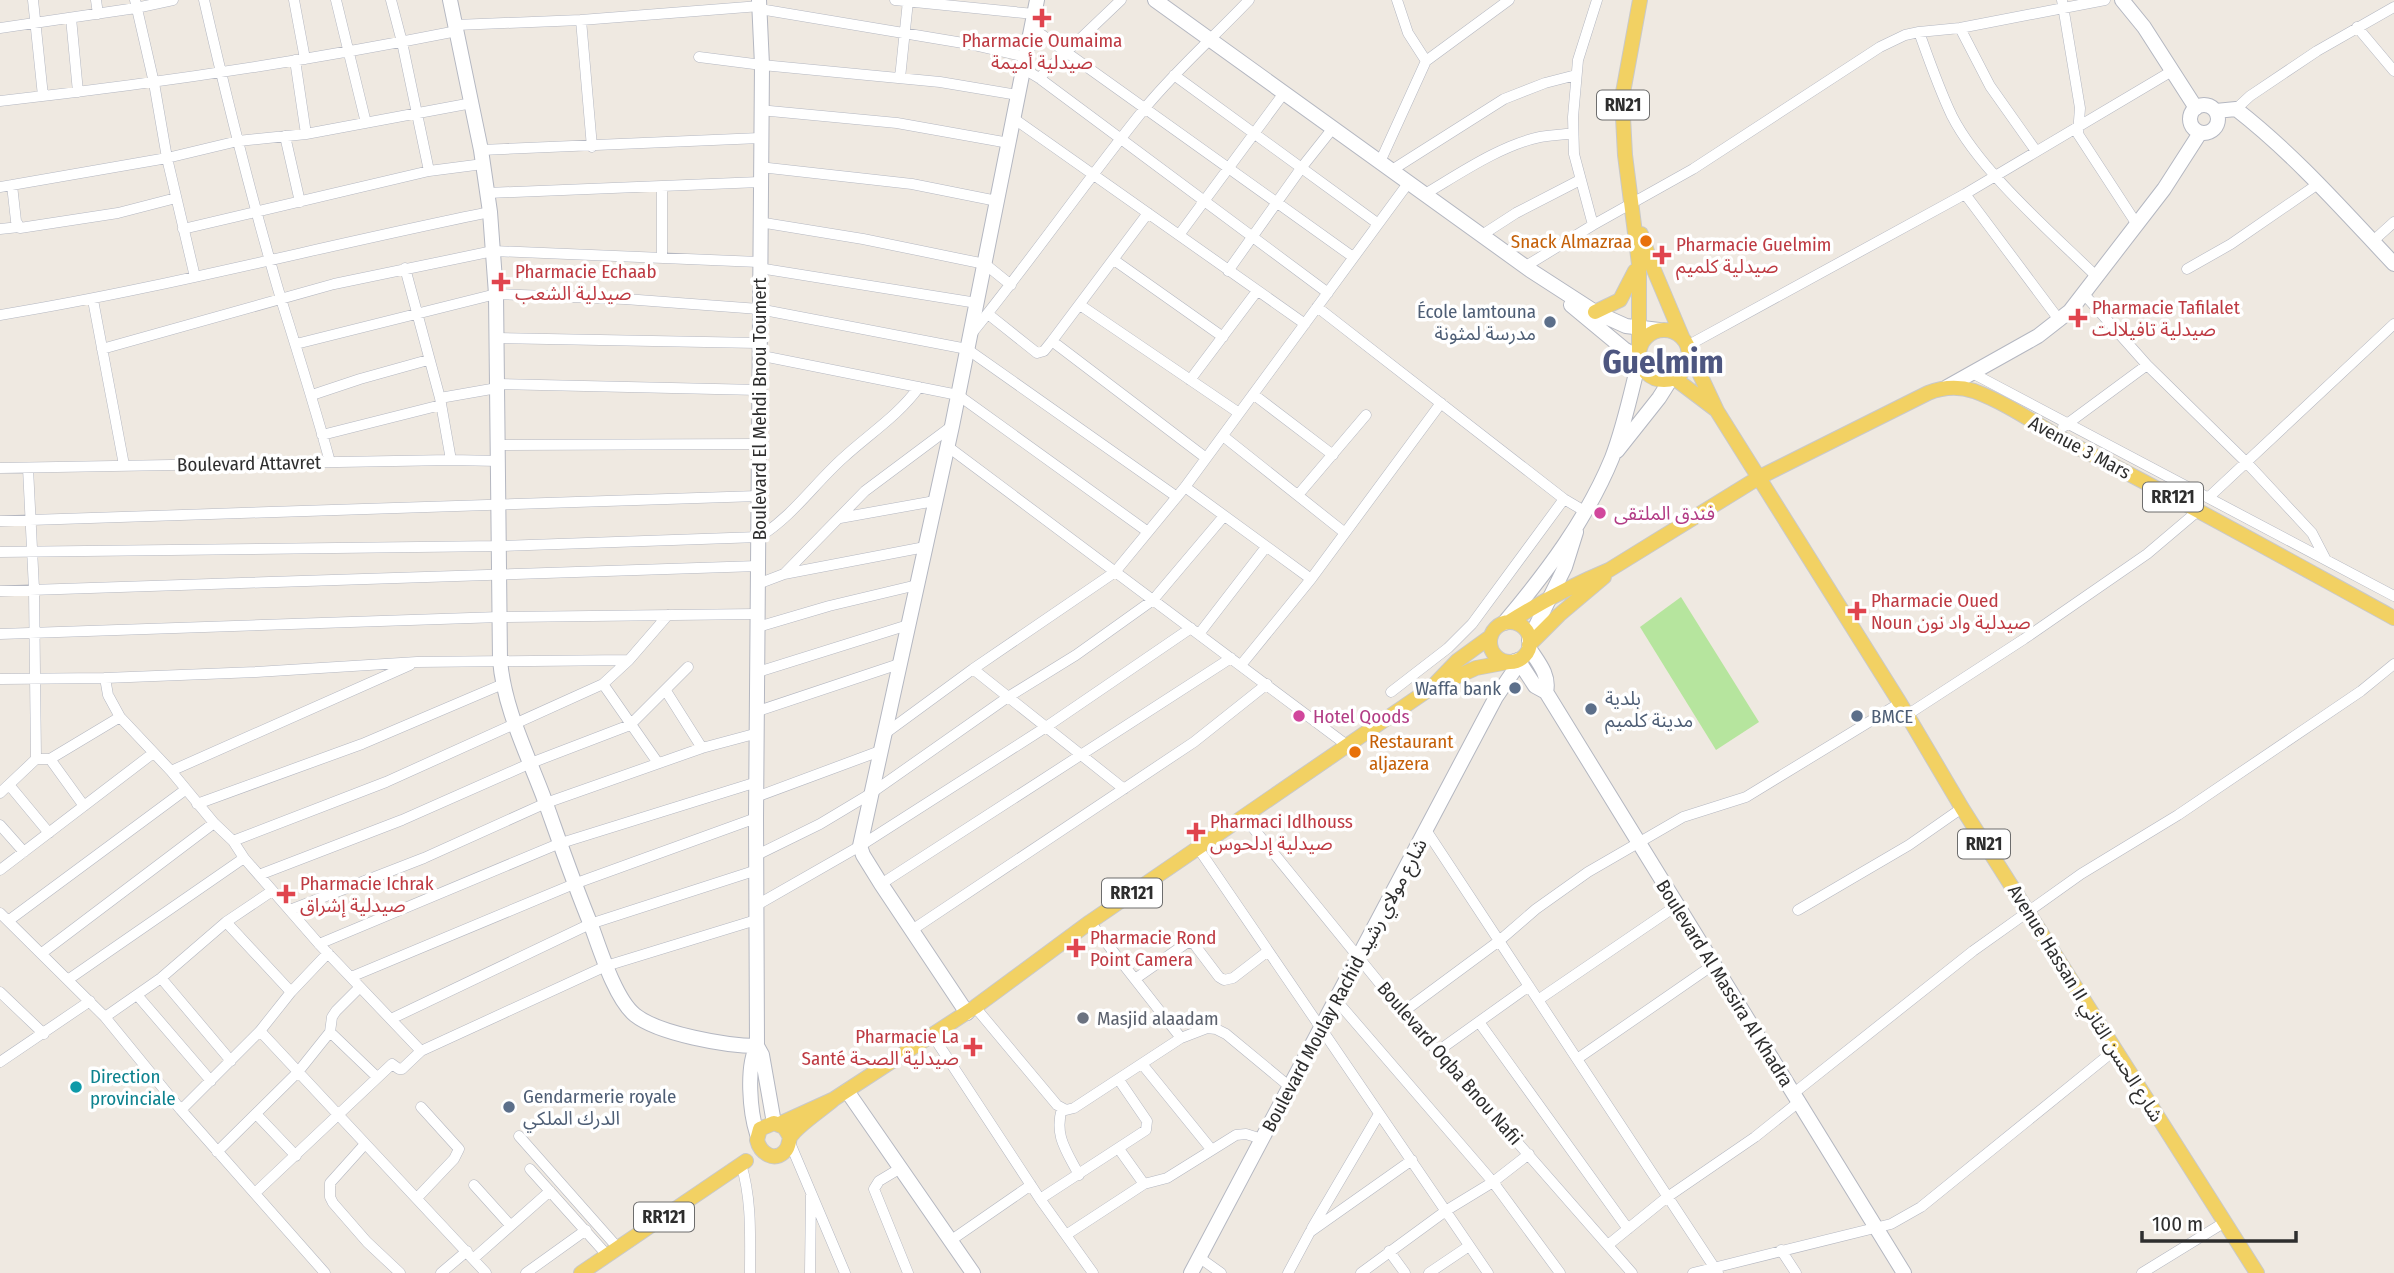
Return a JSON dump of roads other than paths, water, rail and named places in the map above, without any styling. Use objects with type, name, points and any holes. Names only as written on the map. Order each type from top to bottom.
[{"type":"main road","name":"RN21","points":[[1640,0],[1622,98],[1625,156],[1639,264],[1639,356],[1648,375],[1660,380],[1672,379]]},
{"type":"main road","name":"RN21","points":[[1633,207],[1651,263],[1686,345]]},
{"type":"main road","points":[[1595,312],[1620,300],[1639,264]]},
{"type":"main road","points":[[1639,356],[1648,335],[1659,330],[1673,332],[1686,345],[1686,366],[1672,379]]},
{"type":"main road","name":"Avenue Hassan II شارع الحسن الثاني","points":[[1686,345],[1717,411],[1758,478],[1962,808],[2257,1273]]},
{"type":"main road","name":"Avenue Hassan II شارع الحسن الثاني","points":[[1672,379],[1717,411]]},
{"type":"main road","name":"Avenue 3 Mars","points":[[1947,387],[1959,387],[1996,401],[2394,618]]},
{"type":"main road","name":"RR121","points":[[743,1163],[764,1126],[834,1099],[933,1036],[1090,922],[1431,688],[1476,668],[1524,655],[1529,644],[1609,570],[1758,478],[1891,410],[1947,387]]},
{"type":"main road","name":"RR121","points":[[1431,688],[1457,661],[1490,637],[1495,628],[1585,579],[1609,570]]},
{"type":"main road","points":[[1507,623],[1522,627],[1529,644]]},
{"type":"main road","points":[[1490,637],[1491,649],[1507,661]]},
{"type":"main road","name":"RR121","points":[[581,1273],[743,1163],[782,1154],[790,1140],[834,1099]]},
{"type":"main road","points":[[777,1123],[788,1131],[790,1140]]},
{"type":"main road","points":[[757,1137],[762,1151],[771,1155]]},
{"type":"street","points":[[33,0],[43,96]]},
{"type":"street","points":[[96,0],[98,14]]},
{"type":"street","points":[[0,28],[173,0]]},
{"type":"street","points":[[204,0],[238,141],[330,462]]},
{"type":"street","points":[[294,0],[306,134]]},
{"type":"street","points":[[336,0],[366,123]]},
{"type":"street","points":[[391,0],[429,171]]},
{"type":"street","points":[[450,0],[472,103],[490,212],[496,294],[500,660],[503,684],[558,844],[606,966],[625,1003],[641,1019],[662,1028],[715,1042],[757,1046]]},
{"type":"street","points":[[895,0],[1034,14],[1067,52],[1353,257]]},
{"type":"street","points":[[1039,78],[1121,0]]},
{"type":"street","points":[[1155,0],[1528,268],[1595,312],[1614,323],[1638,329],[1659,330]]},
{"type":"street","points":[[968,343],[1146,107],[1249,0]]},
{"type":"street","points":[[1396,0],[1408,33],[1426,61]]},
{"type":"street","points":[[1386,166],[1417,76],[1426,61],[1509,0]]},
{"type":"street","points":[[1593,225],[1574,154],[1573,133],[1576,75],[1582,43],[1597,0]]},
{"type":"street","points":[[1528,268],[1593,225],[1633,207],[1880,47],[1919,32],[1960,28],[2063,4],[2105,0]]},
{"type":"street","points":[[2122,0],[2144,27],[2196,108]]},
{"type":"street","points":[[900,78],[908,1]]},
{"type":"street","points":[[136,4],[167,158],[195,277]]},
{"type":"street","points":[[2063,4],[2080,108],[2077,126],[2079,137],[2136,223]]},
{"type":"street","points":[[0,100],[154,83],[300,60],[402,42],[457,28],[760,5],[969,44],[1025,63],[1039,78],[1328,293]]},
{"type":"street","name":"Boulevard El Mehdi Bnou Toumert","points":[[757,1046],[758,349],[762,65],[760,5]]},
{"type":"street","points":[[2216,111],[2236,109],[2250,96],[2357,27],[2394,7]]},
{"type":"street","points":[[1034,14],[952,426],[860,846],[863,855],[912,930],[971,1010],[1062,1108],[1074,1108],[1181,1038],[1207,1028],[1226,1034],[1290,1087]]},
{"type":"street","points":[[71,18],[78,92]]},
{"type":"street","points":[[581,20],[592,147]]},
{"type":"street","points":[[2357,27],[2394,71]]},
{"type":"street","points":[[1960,28],[1990,86],[2036,150]]},
{"type":"street","points":[[1919,32],[1953,118],[1996,176],[2096,276]]},
{"type":"street","points":[[699,57],[900,78],[1018,95]]},
{"type":"street","points":[[1686,345],[1965,194],[2172,71]]},
{"type":"street","points":[[1174,75],[1377,223]]},
{"type":"street","points":[[1386,166],[1504,100],[1545,83],[1576,75]]},
{"type":"street","points":[[1178,235],[1284,93]]},
{"type":"street","points":[[0,187],[167,158],[238,141],[306,134],[472,103]]},
{"type":"street","points":[[2209,106],[2216,111],[2219,119],[2216,128],[2209,133],[2195,130],[2190,121],[2192,111],[2209,106]]},
{"type":"street","points":[[2236,109],[2318,184],[2394,264]]},
{"type":"street","points":[[760,110],[897,123],[1009,143]]},
{"type":"street","points":[[1013,118],[1305,324]]},
{"type":"street","points":[[1228,271],[1302,167],[1334,128]]},
{"type":"street","points":[[1425,194],[1479,162],[1524,142],[1539,137],[1573,133]]},
{"type":"street","points":[[1947,387],[2060,321],[2164,189],[2200,133]]},
{"type":"street","points":[[285,136],[300,202]]},
{"type":"street","points":[[184,229],[482,157],[592,147],[760,138]]},
{"type":"street","points":[[488,193],[662,186],[760,174],[912,184],[997,201]]},
{"type":"street","points":[[1482,234],[1580,180]]},
{"type":"street","points":[[883,735],[972,669],[1115,572],[1185,487],[1409,182]]},
{"type":"street","points":[[2187,269],[2231,244],[2318,184]]},
{"type":"street","points":[[12,185],[19,227]]},
{"type":"street","points":[[662,186],[662,257]]},
{"type":"street","points":[[1965,194],[2060,321]]},
{"type":"street","points":[[0,229],[25,228],[118,213],[176,198]]},
{"type":"street","points":[[0,315],[93,300],[490,212]]},
{"type":"street","points":[[988,314],[1038,352],[1044,351],[1148,213]]},
{"type":"street","points":[[759,222],[863,239],[985,264],[1011,285]]},
{"type":"street","points":[[2373,241],[2394,222]]},
{"type":"street","points":[[102,349],[281,297],[493,251],[662,257],[759,265],[977,303]]},
{"type":"street","points":[[1114,260],[1223,337]]},
{"type":"street","points":[[405,268],[440,401],[451,460]]},
{"type":"street","points":[[1507,623],[1576,530],[1586,512],[1612,458],[1639,356],[1624,349],[1528,268]]},
{"type":"street","points":[[1190,380],[1257,292]]},
{"type":"street","points":[[2083,293],[2147,365],[2247,463],[2312,533],[2326,560]]},
{"type":"street","points":[[296,344],[496,294],[625,299],[759,309],[968,343],[1177,497]]},
{"type":"street","points":[[93,300],[124,465]]},
{"type":"street","points":[[1080,305],[1239,413]]},
{"type":"street","points":[[1317,307],[1564,499],[1586,512]]},
{"type":"street","points":[[2209,497],[2394,324]]},
{"type":"street","points":[[496,338],[758,349],[958,395],[1148,532]]},
{"type":"street","points":[[1052,341],[1206,457]]},
{"type":"street","points":[[312,395],[428,360]]},
{"type":"street","points":[[2056,435],[2067,423],[2147,365]]},
{"type":"street","points":[[1973,374],[2394,596]]},
{"type":"street","points":[[1612,458],[1672,379]]},
{"type":"street","points":[[322,435],[497,386],[759,390]]},
{"type":"street","points":[[0,552],[500,546],[759,537],[776,526],[843,459],[897,414],[919,387]]},
{"type":"street","points":[[1253,394],[1333,455]]},
{"type":"street","points":[[1241,665],[1311,579],[1441,403]]},
{"type":"street","points":[[1298,495],[1366,415]]},
{"type":"street","points":[[785,574],[873,483],[952,426]]},
{"type":"street","points":[[1223,436],[1345,533]]},
{"type":"street","points":[[498,445],[758,444]]},
{"type":"street","points":[[947,446],[1348,746]]},
{"type":"street","name":"Boulevard Attavret","points":[[0,468],[499,461]]},
{"type":"street","points":[[0,793],[36,759],[34,589],[28,468]]},
{"type":"street","points":[[1185,487],[1311,579]]},
{"type":"street","points":[[0,521],[758,496]]},
{"type":"street","points":[[1391,692],[1447,648],[1472,624],[1564,499]]},
{"type":"street","points":[[840,517],[935,501]]},
{"type":"street","points":[[1403,1012],[1578,879],[1683,817],[1746,797],[2024,639],[2147,554],[2199,510]]},
{"type":"street","points":[[391,1019],[590,924],[757,862],[870,794],[1153,600],[1224,516]]},
{"type":"street","points":[[1529,644],[1573,545],[1576,530]]},
{"type":"street","points":[[758,584],[785,574],[925,547]]},
{"type":"street","points":[[255,1193],[392,1064],[402,1069],[421,1051],[606,966],[757,912],[1195,631],[1266,547]]},
{"type":"street","points":[[0,591],[758,566]]},
{"type":"street","points":[[0,634],[500,617],[668,615],[758,620],[917,585]]},
{"type":"street","points":[[233,841],[386,782],[603,684],[629,660],[668,615]]},
{"type":"street","points":[[758,672],[908,625]]},
{"type":"street","name":"Boulevard Al Massira Al Khadra","points":[[1529,644],[1548,683],[1546,692]]},
{"type":"street","points":[[881,884],[1231,658]]},
{"type":"street","points":[[0,679],[257,672],[417,662],[629,660]]},
{"type":"street","name":"Boulevard Al Massira Al Khadra","points":[[1507,661],[1546,692],[1902,1272]]},
{"type":"street","name":"Boulevard Moulay Rachid شارع مولاي رشيد","points":[[1191,1273],[1496,697],[1508,680],[1507,661]]},
{"type":"street","name":"Boulevard Moulay Rachid شارع مولاي رشيد","points":[[1496,697],[1507,661]]},
{"type":"street","points":[[171,771],[417,662]]},
{"type":"street","points":[[758,711],[899,664]]},
{"type":"street","points":[[1608,1245],[1667,1198],[1755,1136],[1797,1097],[1951,968],[2081,874],[2178,815],[2361,691],[2394,664]]},
{"type":"street","points":[[259,875],[402,820],[531,763],[631,724],[688,667]]},
{"type":"street","points":[[972,669],[1124,789]]},
{"type":"street","points":[[105,678],[108,695],[120,717],[233,841],[244,858],[319,944],[421,1051]]},
{"type":"street","points":[[1508,680],[1523,678],[1532,682]]},
{"type":"street","points":[[197,804],[362,744],[503,684]]},
{"type":"street","points":[[603,684],[658,763]]},
{"type":"street","points":[[912,930],[1194,742],[1267,684]]},
{"type":"street","points":[[666,691],[702,748]]},
{"type":"street","points":[[36,759],[50,759],[120,717]]},
{"type":"street","points":[[290,910],[424,858],[545,803],[702,748],[758,733]]},
{"type":"street","points":[[319,944],[558,844],[757,789],[880,751]]},
{"type":"street","points":[[0,870],[152,754]]},
{"type":"street","points":[[50,759],[84,806]]},
{"type":"street","points":[[10,786],[49,833]]},
{"type":"street","points":[[185,790],[4,917],[105,1017],[217,1152],[325,1273]]},
{"type":"street","points":[[1798,910],[1909,845],[1962,808]]},
{"type":"street","points":[[351,977],[574,884],[756,818]]},
{"type":"street","name":"Boulevard Oqba Bnou Nafii","points":[[1245,818],[1403,1012],[1632,1273]]},
{"type":"street","points":[[42,953],[214,823]]},
{"type":"street","points":[[0,825],[24,852]]},
{"type":"street","points":[[1426,830],[1716,1270]]},
{"type":"street","points":[[1199,848],[1488,1273]]},
{"type":"street","points":[[69,979],[244,858]]},
{"type":"street","points":[[105,1017],[161,978],[226,922],[272,891]]},
{"type":"street","points":[[1538,1000],[1676,905]]},
{"type":"street","points":[[226,922],[290,992]]},
{"type":"street","points":[[1090,922],[1181,1038]]},
{"type":"street","points":[[1135,979],[1188,942],[1194,944],[1224,980],[1233,978],[1268,951]]},
{"type":"street","points":[[181,1110],[260,1031],[290,992],[328,953]]},
{"type":"street","points":[[1577,1059],[1713,965]]},
{"type":"street","points":[[161,978],[231,1061]]},
{"type":"street","points":[[1438,1051],[1529,986]]},
{"type":"street","points":[[217,1152],[298,1072],[330,1032],[332,1017],[336,1011],[360,987]]},
{"type":"street","points":[[0,992],[44,1034]]},
{"type":"street","points":[[137,995],[211,1081]]},
{"type":"street","points":[[1336,1000],[1493,1182],[1560,1273]]},
{"type":"street","points":[[1,1061],[90,1001]]},
{"type":"street","points":[[1479,1023],[1628,1229]]},
{"type":"street","points":[[260,1031],[486,1273]]},
{"type":"street","points":[[330,1032],[377,1077]]},
{"type":"street","points":[[933,1036],[1040,1199],[1093,1273]]},
{"type":"street","points":[[757,1046],[763,1059],[777,1123]]},
{"type":"street","points":[[757,1046],[752,1059],[751,1100],[757,1137]]},
{"type":"street","points":[[1693,1273],[1716,1270],[1891,1224],[1921,1207],[2116,1049]]},
{"type":"street","points":[[1142,1064],[1211,1149]]},
{"type":"street","points":[[1040,1199],[1140,1135],[1147,1124],[1119,1080]]},
{"type":"street","points":[[847,1091],[973,1273]]},
{"type":"street","points":[[417,1198],[454,1159],[458,1149],[421,1107]]},
{"type":"street","points":[[1062,1108],[1058,1124],[1061,1141],[1079,1175]]},
{"type":"street","points":[[1288,1273],[1379,1114]]},
{"type":"street","points":[[257,1115],[296,1156]]},
{"type":"street","points":[[1066,1235],[1144,1184],[1167,1178],[1211,1149],[1242,1134],[1262,1139]]},
{"type":"street","points":[[519,1136],[613,1251]]},
{"type":"street","points":[[790,1140],[845,1273]]},
{"type":"street","points":[[365,1144],[330,1183],[330,1197],[367,1242],[400,1273]]},
{"type":"street","points":[[1119,1149],[1144,1184]]},
{"type":"street","points":[[1362,1273],[1389,1251],[1493,1182],[1529,1154]]},
{"type":"street","points":[[771,1155],[799,1167]]},
{"type":"street","points":[[1310,1232],[1412,1160]]},
{"type":"street","points":[[743,1163],[750,1208],[750,1273]]},
{"type":"street","points":[[530,1169],[586,1230],[613,1251]]},
{"type":"street","points":[[899,1169],[879,1181],[874,1189],[908,1273]]},
{"type":"street","points":[[474,1185],[510,1225]]},
{"type":"street","points":[[950,1241],[1031,1185]]},
{"type":"street","points":[[441,1273],[510,1225],[550,1191]]},
{"type":"street","points":[[810,1273],[811,1191]]},
{"type":"street","points":[[2142,1273],[2225,1222]]},
{"type":"street","points":[[526,1273],[586,1230]]},
{"type":"street","points":[[1429,1273],[1469,1247]]},
{"type":"street","points":[[1389,1251],[1405,1273]]},
{"type":"street","points":[[1781,1251],[1796,1273]]},
{"type":"street","points":[[1200,1258],[1221,1273]]},
{"type":"place","name":"Pharmacie Oumaima صيدلية أميمة","points":[[1042,18]]},
{"type":"place","name":"Snack Almazraa","points":[[1646,241]]},
{"type":"place","name":"Pharmacie Guelmim صيدلية كلميم","points":[[1662,255]]},
{"type":"place","name":"Pharmacie Echaab صيدلية الشعب","points":[[501,282]]},
{"type":"place","name":"Pharmacie Tafilalet صيدلية تافيلالت","points":[[2078,318]]},
{"type":"place","name":"École lamtouna مدرسة لمثونة","points":[[1550,322]]},
{"type":"place","name":"فندق الملتقى","points":[[1600,513]]},
{"type":"place","name":"Pharmacie Oued Noun صيدلية واد نون","points":[[1857,611]]},
{"type":"place","name":"Waffa bank","points":[[1515,688]]},
{"type":"place","name":"بلدية مدينة كلميم","points":[[1591,709]]},
{"type":"place","name":"Hotel Qoods","points":[[1299,716]]},
{"type":"place","name":"BMCE","points":[[1857,716]]},
{"type":"place","name":"Restaurant aljazera","points":[[1355,752]]},
{"type":"place","name":"Pharmaci Idlhouss صيدلية إدلحوس","points":[[1196,832]]},
{"type":"place","name":"Pharmacie Ichrak صيدلية إشراق","points":[[286,894]]},
{"type":"place","name":"Pharmacie Rond Point Camera","points":[[1076,948]]},
{"type":"place","name":"Masjid alaadam","points":[[1083,1018]]},
{"type":"place","name":"Pharmacie La Santé صيدلية الصحة","points":[[973,1047]]},
{"type":"place","name":"Direction provinciale","points":[[76,1087]]},
{"type":"place","name":"Gendarmerie royale الدرك الملكي","points":[[509,1107]]},
{"type":"district","name":"Guelmim","points":[[1663,361]]}]
